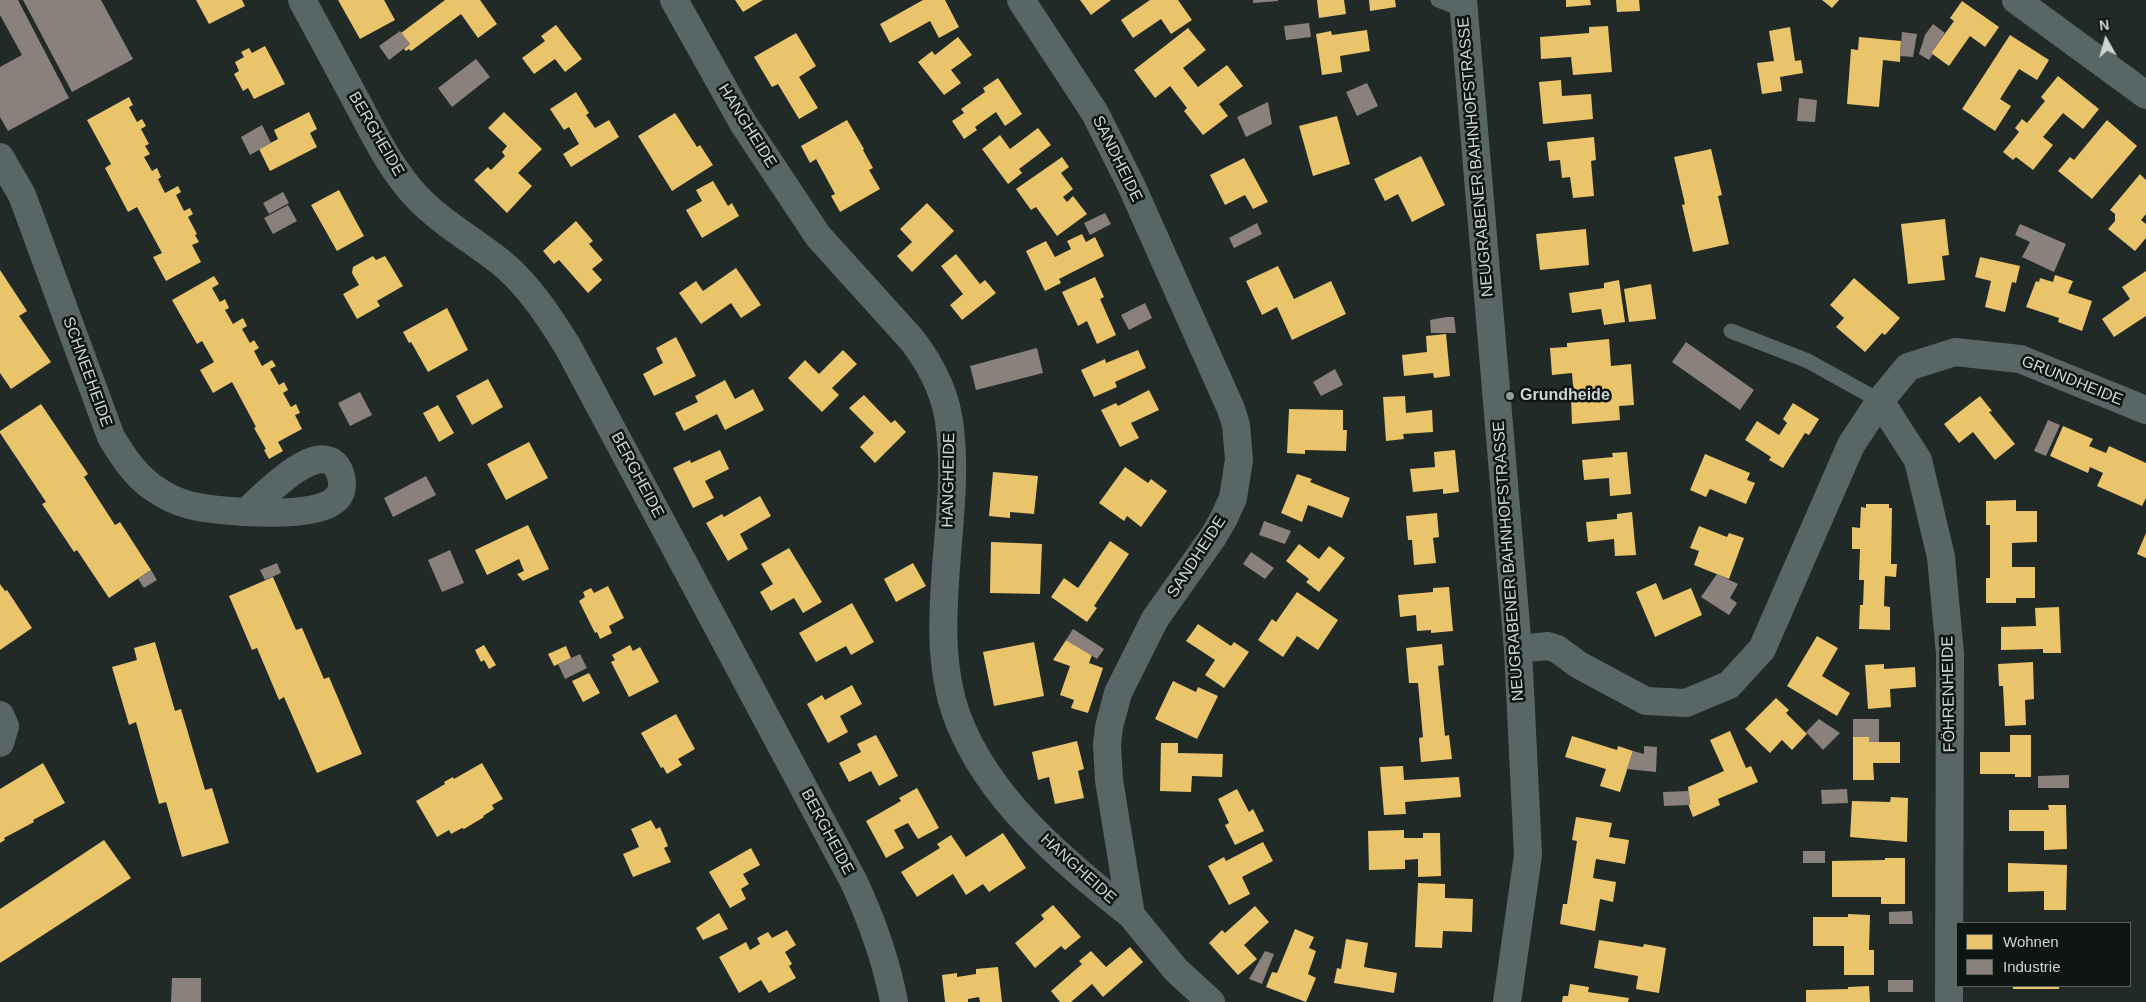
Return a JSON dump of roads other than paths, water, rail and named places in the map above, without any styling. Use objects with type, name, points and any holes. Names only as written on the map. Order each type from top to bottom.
[{"type":"street","name":"BERGHEIDE","points":[[302,0],[397,174],[417,198],[509,271],[548,315],[568,347],[854,882],[872,919],[884,955],[894,1002]]},
{"type":"street","name":"HANGHEIDE","points":[[674,0],[743,122],[818,236],[912,340],[926,358],[937,380],[950,428],[952,458],[945,598],[946,664],[950,690],[958,717],[969,743],[993,781],[1019,814],[1067,863],[1131,916]]},
{"type":"street","name":"SANDHEIDE","points":[[1020,0],[1095,113],[1131,185],[1231,409],[1239,443],[1237,480],[1233,498],[1224,518],[1155,619],[1118,693],[1113,707],[1108,736],[1107,764],[1131,916]]},
{"type":"street","points":[[2016,0],[2146,95]]},
{"type":"street","name":"NEUGRABENER BAHNHOFSTRASSE","points":[[1464,5],[1518,649],[1528,856],[1507,1002]]},
{"type":"street","name":"SCHNEEHEIDE","points":[[0,157],[22,195],[102,415],[120,452],[134,470],[152,487],[187,505],[207,509],[246,512]]},
{"type":"street","name":"GRUNDHEIDE","points":[[1518,649],[1548,646],[1556,649],[1579,665],[1646,701],[1686,703],[1729,685],[1762,649],[1851,445],[1880,401],[1908,367],[1955,352],[2020,359],[2146,410]]},
{"type":"street","name":"FÖHRENHEIDE","points":[[1880,401],[1918,460],[1941,557],[1950,654],[1949,1002]]},
{"type":"street","points":[[0,715],[5,726],[0,742]]},
{"type":"street","points":[[1131,916],[1176,970],[1212,1002]]},
{"type":"lane","points":[[1438,0],[1464,5]]},
{"type":"lane","points":[[1731,331],[1808,361],[1880,401]]},
{"type":"place","name":"Grundheide","points":[[1510,396]]}]
